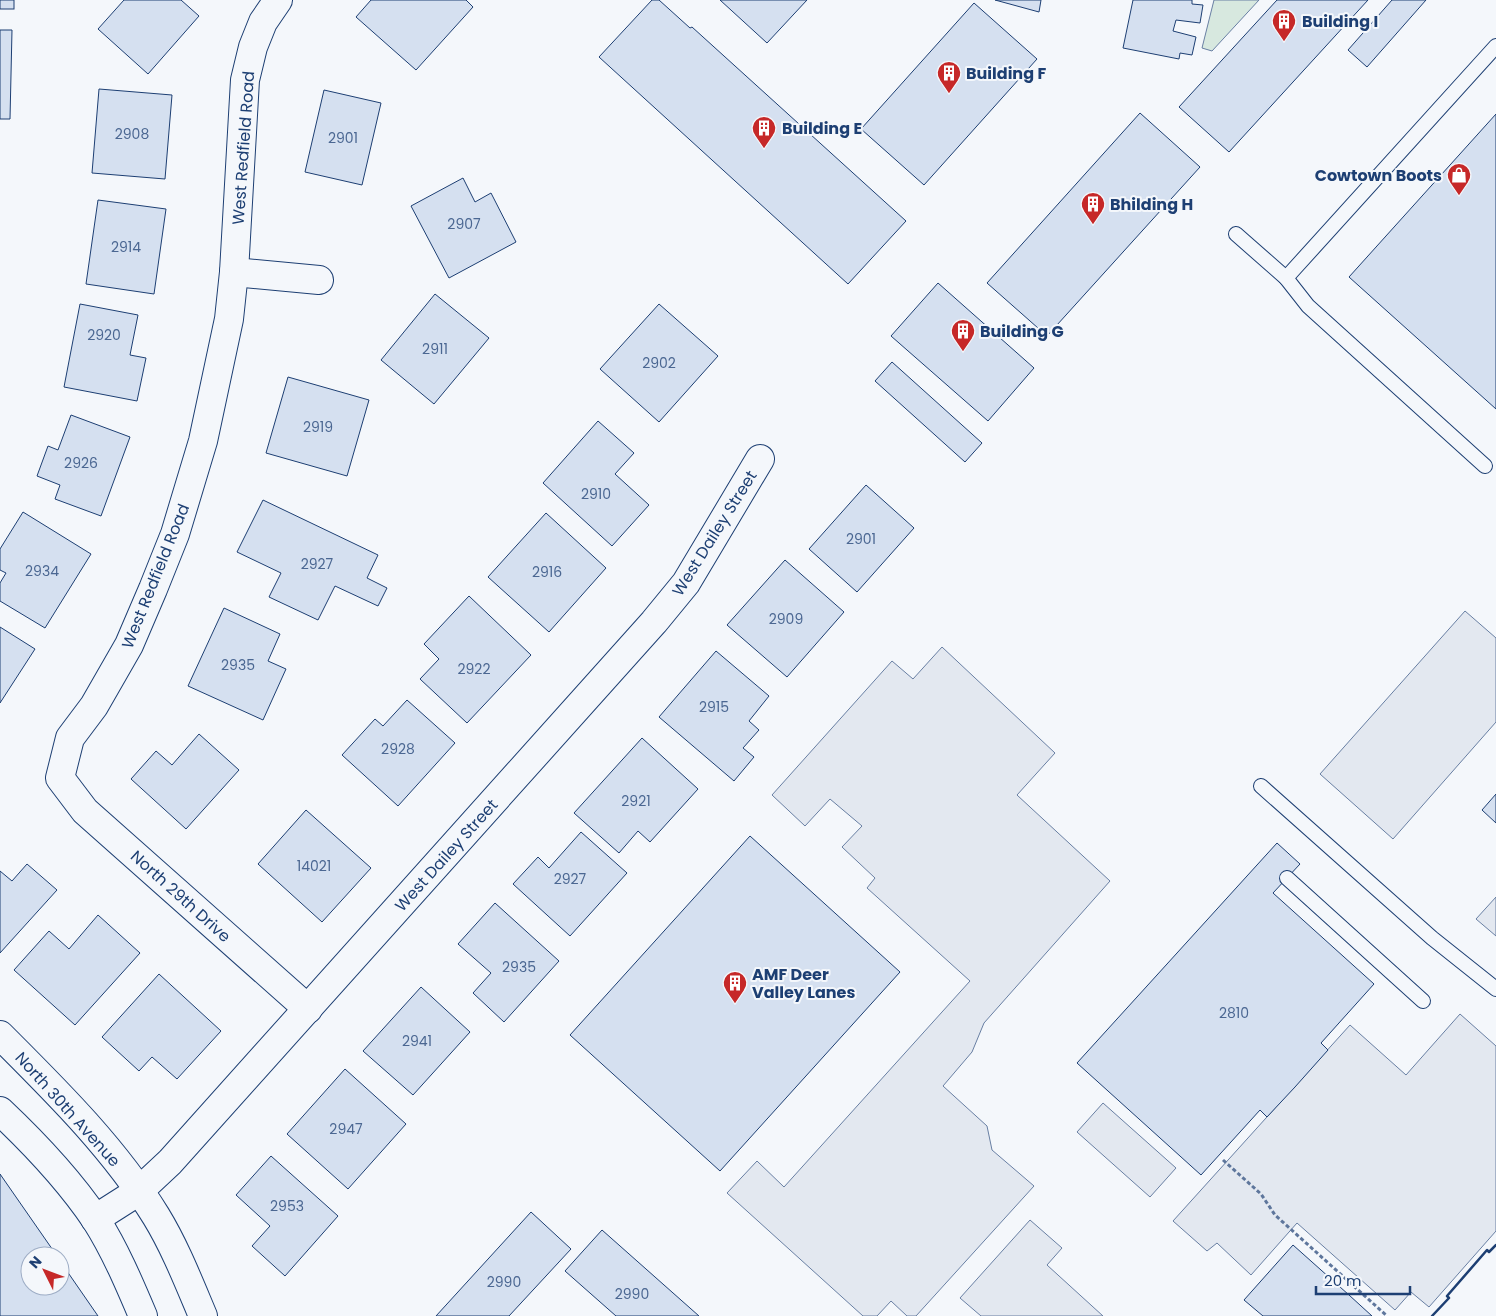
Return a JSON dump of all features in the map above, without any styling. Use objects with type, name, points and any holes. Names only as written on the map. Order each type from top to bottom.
[{"type":"street","name":"West Redfield Road","points":[[60,778],[70,738],[94,706],[129,645],[175,534],[203,441],[229,319],[234,272],[246,80],[253,47],[263,22],[278,0]]},
{"type":"street","points":[[234,272],[319,280]]},
{"type":"street","name":"West Dailey Street","points":[[96,1220],[138,1191],[170,1162],[654,622],[686,583],[760,459]]},
{"type":"street","name":"North 29th Drive","points":[[60,778],[85,811],[308,1009]]},
{"type":"street","name":"North 30th Avenue","points":[[0,1035],[53,1088],[100,1140],[138,1191],[170,1242],[203,1316]]},
{"type":"street","points":[[0,1111],[67,1181],[96,1220],[126,1277],[143,1316]]},
{"type":"lane","points":[[1286,278],[1496,46]]},
{"type":"lane","points":[[1236,234],[1286,278],[1308,306],[1485,466]]},
{"type":"lane","points":[[1261,786],[1432,938],[1495,985]]},
{"type":"lane","points":[[1287,878],[1423,1002]]},
{"type":"path","points":[[1223,1160],[1261,1194],[1275,1215],[1387,1316]]},
{"type":"shaded area","points":[[1214,0],[1259,0],[1212,51],[1202,48]]},
{"type":"shaded area","points":[[1465,611],[1496,638],[1496,722],[1393,839],[1320,774]]},
{"type":"shaded area","points":[[942,647],[1055,753],[1017,795],[1110,881],[984,1023],[972,1052],[943,1086],[987,1126],[992,1150],[1034,1186],[916,1316],[907,1316],[891,1301],[877,1316],[863,1316],[727,1193],[757,1161],[784,1187],[970,981],[867,888],[875,878],[842,847],[862,826],[830,799],[805,826],[772,795],[892,661],[913,679]]},
{"type":"shaded area","points":[[1496,897],[1496,936],[1476,919]]},
{"type":"shaded area","points":[[1460,1014],[1496,1046],[1496,1231],[1429,1307],[1411,1292],[1395,1310],[1297,1223],[1251,1275],[1217,1243],[1207,1251],[1173,1221],[1350,1025],[1406,1075]]},
{"type":"shaded area","points":[[1103,1103],[1176,1168],[1150,1197],[1077,1132]]},
{"type":"shaded area","points":[[1030,1220],[1062,1248],[1047,1265],[1103,1316],[981,1316],[960,1298]]},
{"type":"building","points":[[0,0],[14,0],[14,9],[0,9]]},
{"type":"building","points":[[124,0],[181,0],[199,16],[148,74],[98,29]]},
{"type":"building","points":[[371,0],[466,0],[473,7],[416,70],[356,17]]},
{"type":"building","name":"Building E","points":[[652,0],[659,0],[690,28],[692,27],[906,221],[848,284],[599,57]]},
{"type":"building","points":[[720,0],[807,0],[767,43]]},
{"type":"building","points":[[995,0],[1041,0],[1039,12]]},
{"type":"building","points":[[1133,0],[1192,0],[1192,4],[1203,5],[1200,23],[1176,20],[1173,31],[1196,37],[1192,55],[1180,53],[1179,59],[1123,48]]},
{"type":"building","name":"Building I","points":[[1277,0],[1368,0],[1229,152],[1179,107]]},
{"type":"building","points":[[1392,0],[1426,0],[1367,67],[1348,50]]},
{"type":"building","name":"Building F","points":[[974,3],[1037,59],[924,185],[861,129]]},
{"type":"building","points":[[0,30],[12,30],[10,119],[0,119]]},
{"type":"building","points":[[99,89],[172,95],[165,179],[92,173]]},
{"type":"building","points":[[324,90],[381,103],[362,185],[305,172]]},
{"type":"building","name":"Bhilding H","points":[[1140,113],[1200,167],[1047,336],[987,283]]},
{"type":"building","name":"Cowtown Boots","points":[[1496,114],[1496,409],[1349,277]]},
{"type":"building","points":[[463,178],[475,202],[491,193],[516,242],[449,278],[411,206]]},
{"type":"building","points":[[98,200],[166,209],[154,294],[86,284]]},
{"type":"building","name":"Building G","points":[[938,283],[1034,368],[988,421],[891,336]]},
{"type":"building","points":[[435,294],[489,338],[434,404],[381,360]]},
{"type":"building","points":[[80,304],[138,315],[130,355],[146,358],[137,401],[64,387]]},
{"type":"building","points":[[659,304],[718,356],[659,422],[600,369]]},
{"type":"building","points":[[892,362],[982,443],[965,462],[875,381]]},
{"type":"building","points":[[288,377],[369,400],[347,476],[266,453]]},
{"type":"building","points":[[71,415],[130,437],[101,516],[55,499],[60,485],[37,476],[48,446],[58,450]]},
{"type":"building","points":[[598,421],[634,453],[615,474],[649,505],[612,546],[543,483]]},
{"type":"building","points":[[866,485],[914,528],[857,592],[809,549]]},
{"type":"building","points":[[263,500],[378,555],[367,578],[387,588],[378,606],[335,586],[318,620],[269,597],[281,573],[237,552]]},
{"type":"building","points":[[23,512],[91,554],[45,628],[0,601],[0,583],[6,573],[0,570],[0,549]]},
{"type":"building","points":[[546,513],[606,568],[549,632],[488,577]]},
{"type":"building","points":[[785,560],[844,612],[787,677],[727,625]]},
{"type":"building","points":[[469,596],[531,655],[467,723],[420,679],[439,659],[424,644]]},
{"type":"building","points":[[224,608],[280,634],[268,661],[286,669],[263,720],[188,686]]},
{"type":"building","points":[[0,627],[35,649],[0,703]]},
{"type":"building","points":[[716,651],[769,696],[749,721],[759,730],[743,748],[754,757],[734,781],[659,717]]},
{"type":"building","points":[[407,700],[455,743],[398,806],[342,755],[375,719],[383,726]]},
{"type":"building","points":[[199,734],[239,770],[186,829],[131,779],[156,751],[172,765]]},
{"type":"building","points":[[642,738],[698,789],[650,842],[638,831],[619,853],[574,813]]},
{"type":"building","points":[[1496,794],[1496,823],[1482,810]]},
{"type":"building","points":[[306,810],[371,868],[322,922],[258,864]]},
{"type":"building","points":[[581,832],[627,873],[570,936],[513,884],[538,857],[549,868]]},
{"type":"building","name":"AMF Deer Valley Lanes","points":[[750,836],[900,972],[720,1171],[570,1035]]},
{"type":"building","points":[[1277,843],[1300,864],[1273,893],[1374,984],[1321,1043],[1328,1050],[1295,1087],[1267,1117],[1260,1110],[1201,1175],[1077,1063]]},
{"type":"building","points":[[27,864],[57,890],[0,953],[0,871],[12,881]]},
{"type":"building","points":[[495,903],[559,961],[504,1022],[473,993],[491,973],[458,944]]},
{"type":"building","points":[[98,915],[140,953],[75,1025],[14,970],[49,931],[69,949]]},
{"type":"building","points":[[159,974],[221,1031],[177,1079],[152,1057],[139,1071],[102,1037]]},
{"type":"building","points":[[421,987],[470,1032],[413,1095],[363,1051]]},
{"type":"building","points":[[345,1069],[406,1124],[348,1189],[287,1134]]},
{"type":"building","points":[[271,1156],[338,1216],[285,1276],[252,1246],[270,1226],[236,1195]]},
{"type":"building","points":[[0,1174],[50,1246],[20,1246],[20,1296],[70,1296],[70,1275],[98,1316],[0,1316]]},
{"type":"building","points":[[531,1212],[571,1249],[509,1316],[436,1316]]},
{"type":"building","points":[[602,1230],[699,1316],[616,1316],[565,1271]]},
{"type":"building","points":[[1293,1245],[1372,1316],[1263,1316],[1244,1300]]},
{"type":"wall","points":[[1432,1316],[1449,1298],[1447,1296],[1487,1250],[1489,1252],[1496,1245]]},
{"type":"place","name":"Building I","points":[[1284,42]]},
{"type":"place","name":"Building F","points":[[949,94]]},
{"type":"place","name":"Building E","points":[[764,149]]},
{"type":"place","name":"Cowtown Boots","points":[[1459,196]]},
{"type":"place","name":"Bhilding H","points":[[1093,225]]},
{"type":"place","name":"Building G","points":[[963,352]]},
{"type":"place","name":"AMF Deer Valley Lanes","points":[[735,1004]]}]
